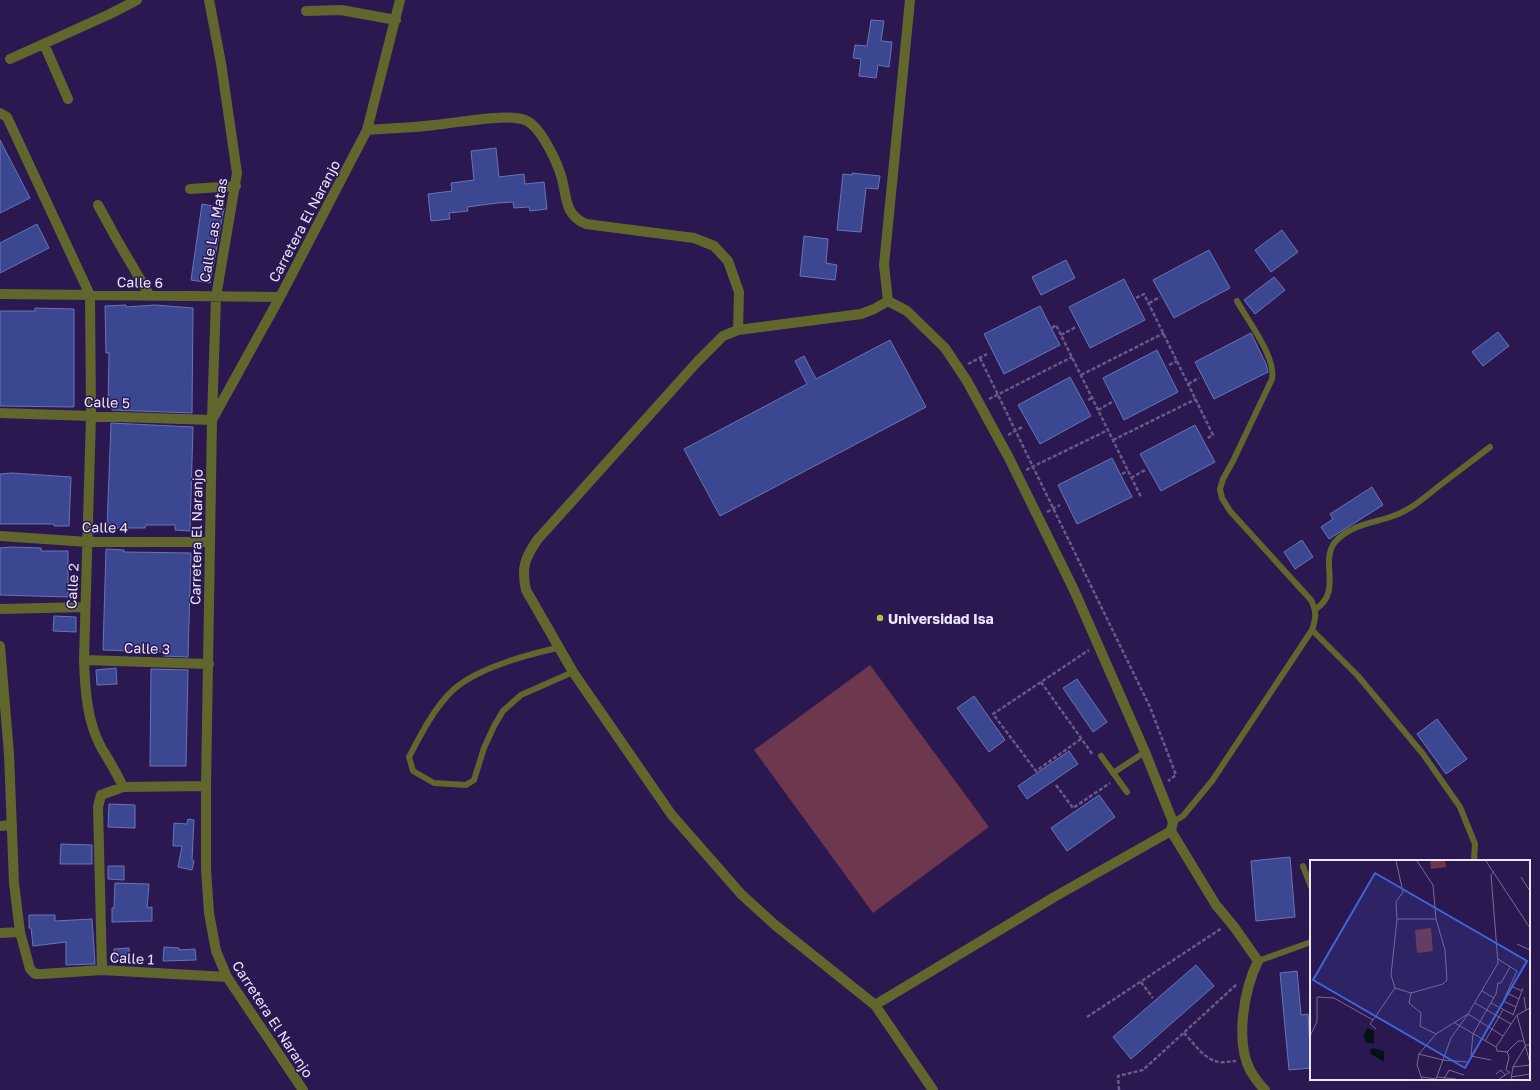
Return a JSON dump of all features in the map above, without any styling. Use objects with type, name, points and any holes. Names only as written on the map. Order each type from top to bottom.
[{"type":"street","points":[[10,59],[138,0]]},
{"type":"street","name":"Calle Las Matas","points":[[209,0],[237,164],[236,186],[216,297],[212,420]]},
{"type":"street","name":"Carretera El Naranjo","points":[[303,1090],[227,977],[216,952],[209,913],[206,869],[206,786],[212,420],[280,297],[367,130],[400,0]]},
{"type":"street","points":[[888,301],[884,265],[910,0]]},
{"type":"street","points":[[306,11],[341,10],[396,20]]},
{"type":"street","points":[[44,44],[68,99]]},
{"type":"street","points":[[0,113],[7,117],[90,295]]},
{"type":"street","points":[[367,130],[432,126],[509,117],[526,120],[540,134],[560,171],[567,205],[578,221],[586,224],[694,238],[714,246],[728,261],[739,292],[738,330]]},
{"type":"street","points":[[190,189],[236,186]]},
{"type":"street","points":[[98,205],[150,296]]},
{"type":"street","name":"Calle 6","points":[[0,294],[280,297]]},
{"type":"street","name":"Calle 2","points":[[90,295],[91,415],[84,660],[86,700],[100,744],[116,771],[123,787]]},
{"type":"street","points":[[888,301],[861,314],[738,330],[723,336],[698,361],[530,550],[524,563],[523,577],[526,590],[557,648],[671,814],[740,894],[775,925],[875,1005],[933,1090]]},
{"type":"street","points":[[888,301],[907,311],[926,327],[959,369],[980,404],[1018,474],[1074,590],[1145,752],[1159,787],[1172,827],[1216,905],[1231,922],[1258,961],[1250,978],[1242,1028],[1247,1060],[1250,1069],[1265,1090]]},
{"type":"street","name":"Calle 5","points":[[0,414],[91,415],[212,420]]},
{"type":"street","name":"Calle 4","points":[[0,536],[88,542],[210,542]]},
{"type":"street","points":[[0,609],[85,607]]},
{"type":"street","points":[[0,646],[5,755],[12,825],[14,883],[20,932],[0,933]]},
{"type":"street","name":"Calle 3","points":[[84,660],[209,664]]},
{"type":"street","points":[[102,970],[98,807],[101,795],[123,787],[206,786]]},
{"type":"street","points":[[0,826],[12,825]]},
{"type":"street","points":[[875,1005],[1172,827]]},
{"type":"street","name":"Calle 1","points":[[20,932],[30,969],[35,974],[102,970],[227,977]]},
{"type":"lane","points":[[1172,827],[1212,781],[1312,630],[1317,617],[1316,609],[1311,600],[1230,512],[1222,498],[1220,489],[1223,479],[1272,379],[1273,372],[1270,360],[1237,301]]},
{"type":"lane","points":[[1316,609],[1324,603],[1328,597],[1330,581],[1330,556],[1334,544],[1343,534],[1362,526],[1395,516],[1412,508],[1490,447]]},
{"type":"lane","points":[[1312,630],[1358,676],[1423,754],[1456,801],[1475,844],[1474,860]]},
{"type":"lane","points":[[557,648],[537,652],[488,670],[453,690],[435,712],[409,757],[413,771],[434,783],[466,785],[474,780],[484,748],[494,726],[504,712],[521,695],[573,672]]},
{"type":"lane","points":[[1115,776],[1145,752]]},
{"type":"lane","points":[[1101,756],[1127,792]]},
{"type":"lane","points":[[1303,866],[1310,884]]},
{"type":"lane","points":[[1258,961],[1310,942]]},
{"type":"path","points":[[1136,298],[1144,294],[1164,333],[1213,435],[1206,439]]},
{"type":"path","points":[[1149,303],[1160,297]]},
{"type":"path","points":[[1052,328],[1056,325],[1141,497]]},
{"type":"path","points":[[1061,335],[1076,327]]},
{"type":"path","points":[[1081,375],[1164,333]]},
{"type":"path","points":[[959,369],[988,354]]},
{"type":"path","points":[[980,404],[1072,357]]},
{"type":"path","points":[[980,358],[1034,466],[1150,707],[1176,775],[1159,787]]},
{"type":"path","points":[[1169,365],[1177,361]]},
{"type":"path","points":[[1188,384],[1199,378]]},
{"type":"path","points":[[1088,400],[1092,398]]},
{"type":"path","points":[[1113,440],[1196,399]]},
{"type":"path","points":[[1098,410],[1112,402]]},
{"type":"path","points":[[999,439],[1022,427]]},
{"type":"path","points":[[1018,474],[1108,430]]},
{"type":"path","points":[[1131,478],[1145,470]]},
{"type":"path","points":[[1122,474],[1128,471]]},
{"type":"path","points":[[1038,516],[1060,505]]},
{"type":"path","points":[[1081,739],[1036,771],[994,714],[1098,644]]},
{"type":"path","points":[[1041,682],[1096,760],[1101,756]]},
{"type":"path","points":[[1056,785],[1073,808],[1115,776]]},
{"type":"path","points":[[1087,1017],[1231,922]]},
{"type":"path","points":[[1118,1090],[1118,1076],[1143,1070],[1240,981],[1250,978]]},
{"type":"path","points":[[1141,982],[1153,998]]},
{"type":"path","points":[[1184,1032],[1206,1056],[1213,1060],[1220,1062],[1247,1060]]},
{"type":"shaded area","points":[[870,665],[989,827],[873,913],[754,750]]},
{"type":"building","points":[[871,20],[884,21],[881,41],[892,42],[889,67],[878,65],[876,78],[859,76],[861,59],[853,58],[855,45],[867,46]]},
{"type":"building","points":[[0,140],[30,198],[0,213]]},
{"type":"building","points":[[496,148],[499,177],[524,174],[525,184],[544,182],[547,209],[530,211],[529,207],[514,208],[513,202],[497,203],[467,207],[468,211],[449,213],[450,219],[431,221],[428,194],[452,191],[451,183],[474,180],[471,151]]},
{"type":"building","points":[[852,173],[880,176],[878,189],[866,188],[861,232],[837,230],[843,174],[852,175]]},
{"type":"building","points":[[202,204],[224,208],[210,283],[191,280]]},
{"type":"building","points":[[37,224],[49,248],[0,273],[0,243]]},
{"type":"building","points":[[1282,230],[1298,252],[1271,272],[1255,250]]},
{"type":"building","points":[[804,236],[828,239],[826,263],[837,265],[835,280],[800,276]]},
{"type":"building","points":[[1209,250],[1230,288],[1174,318],[1153,280]]},
{"type":"building","points":[[1066,260],[1075,278],[1041,295],[1032,277]]},
{"type":"building","points":[[1274,277],[1285,290],[1255,314],[1244,300]]},
{"type":"building","points":[[1124,279],[1145,320],[1090,348],[1069,307]]},
{"type":"building","points":[[126,305],[126,307],[155,305],[193,308],[192,413],[112,410],[112,408],[108,408],[109,353],[106,353],[105,306]]},
{"type":"building","points":[[1040,306],[1060,345],[1004,374],[984,334]]},
{"type":"building","points":[[35,308],[74,309],[74,407],[0,406],[0,311],[35,311]]},
{"type":"building","points":[[1498,332],[1509,346],[1483,366],[1472,352]]},
{"type":"building","points":[[1251,333],[1266,364],[1268,372],[1214,399],[1195,362]]},
{"type":"building","points":[[890,340],[926,407],[720,516],[684,449],[807,384],[795,361],[804,356],[816,379]]},
{"type":"building","points":[[1157,350],[1178,392],[1124,420],[1103,378]]},
{"type":"building","points":[[1070,377],[1091,416],[1040,444],[1018,405]]},
{"type":"building","points":[[111,423],[193,427],[190,531],[175,530],[175,525],[146,525],[145,528],[107,528]]},
{"type":"building","points":[[1195,425],[1215,462],[1161,491],[1140,454]]},
{"type":"building","points":[[1112,458],[1132,497],[1077,524],[1058,485]]},
{"type":"building","points":[[12,473],[71,477],[69,526],[54,526],[54,524],[0,524],[0,474]]},
{"type":"building","points":[[1372,487],[1383,505],[1329,539],[1321,527],[1333,519],[1330,514]]},
{"type":"building","points":[[1302,540],[1313,557],[1295,569],[1284,552]]},
{"type":"building","points":[[0,548],[41,548],[41,551],[68,551],[68,597],[0,595]]},
{"type":"building","points":[[106,549],[124,550],[124,552],[191,553],[188,657],[164,656],[164,652],[103,650]]},
{"type":"building","points":[[54,616],[76,617],[76,632],[53,631]]},
{"type":"building","points":[[116,668],[117,684],[97,685],[96,670]]},
{"type":"building","points":[[151,669],[188,670],[186,766],[150,766]]},
{"type":"building","points":[[1077,679],[1107,722],[1093,732],[1063,688]]},
{"type":"building","points":[[974,696],[1005,740],[989,752],[957,708]]},
{"type":"building","points":[[1437,719],[1467,759],[1446,774],[1417,734]]},
{"type":"building","points":[[1069,751],[1078,764],[1027,799],[1018,786]]},
{"type":"building","points":[[1099,795],[1115,817],[1067,851],[1051,828]]},
{"type":"building","points":[[109,804],[135,805],[135,828],[108,827]]},
{"type":"building","points":[[188,819],[194,820],[192,860],[194,861],[192,870],[178,867],[182,846],[173,846],[174,823],[187,824]]},
{"type":"building","points":[[61,844],[92,845],[92,864],[60,864]]},
{"type":"building","points":[[1290,857],[1295,917],[1256,921],[1251,861]]},
{"type":"building","points":[[108,866],[124,866],[124,880],[108,879]]},
{"type":"building","points":[[115,883],[149,884],[147,908],[152,907],[152,921],[112,922]]},
{"type":"building","points":[[29,915],[55,915],[55,921],[92,919],[95,964],[66,965],[66,942],[33,946],[31,928],[29,928]]},
{"type":"building","points":[[164,947],[179,948],[179,950],[195,949],[196,960],[163,961]]},
{"type":"building","points":[[129,948],[130,961],[114,962],[114,949]]},
{"type":"building","points":[[1196,965],[1214,986],[1131,1059],[1113,1037]]},
{"type":"building","points":[[1297,971],[1301,1015],[1308,1014],[1310,1068],[1289,1070],[1280,973]]},
{"type":"place","name":"Universidad Isa","points":[[880,618]]}]
